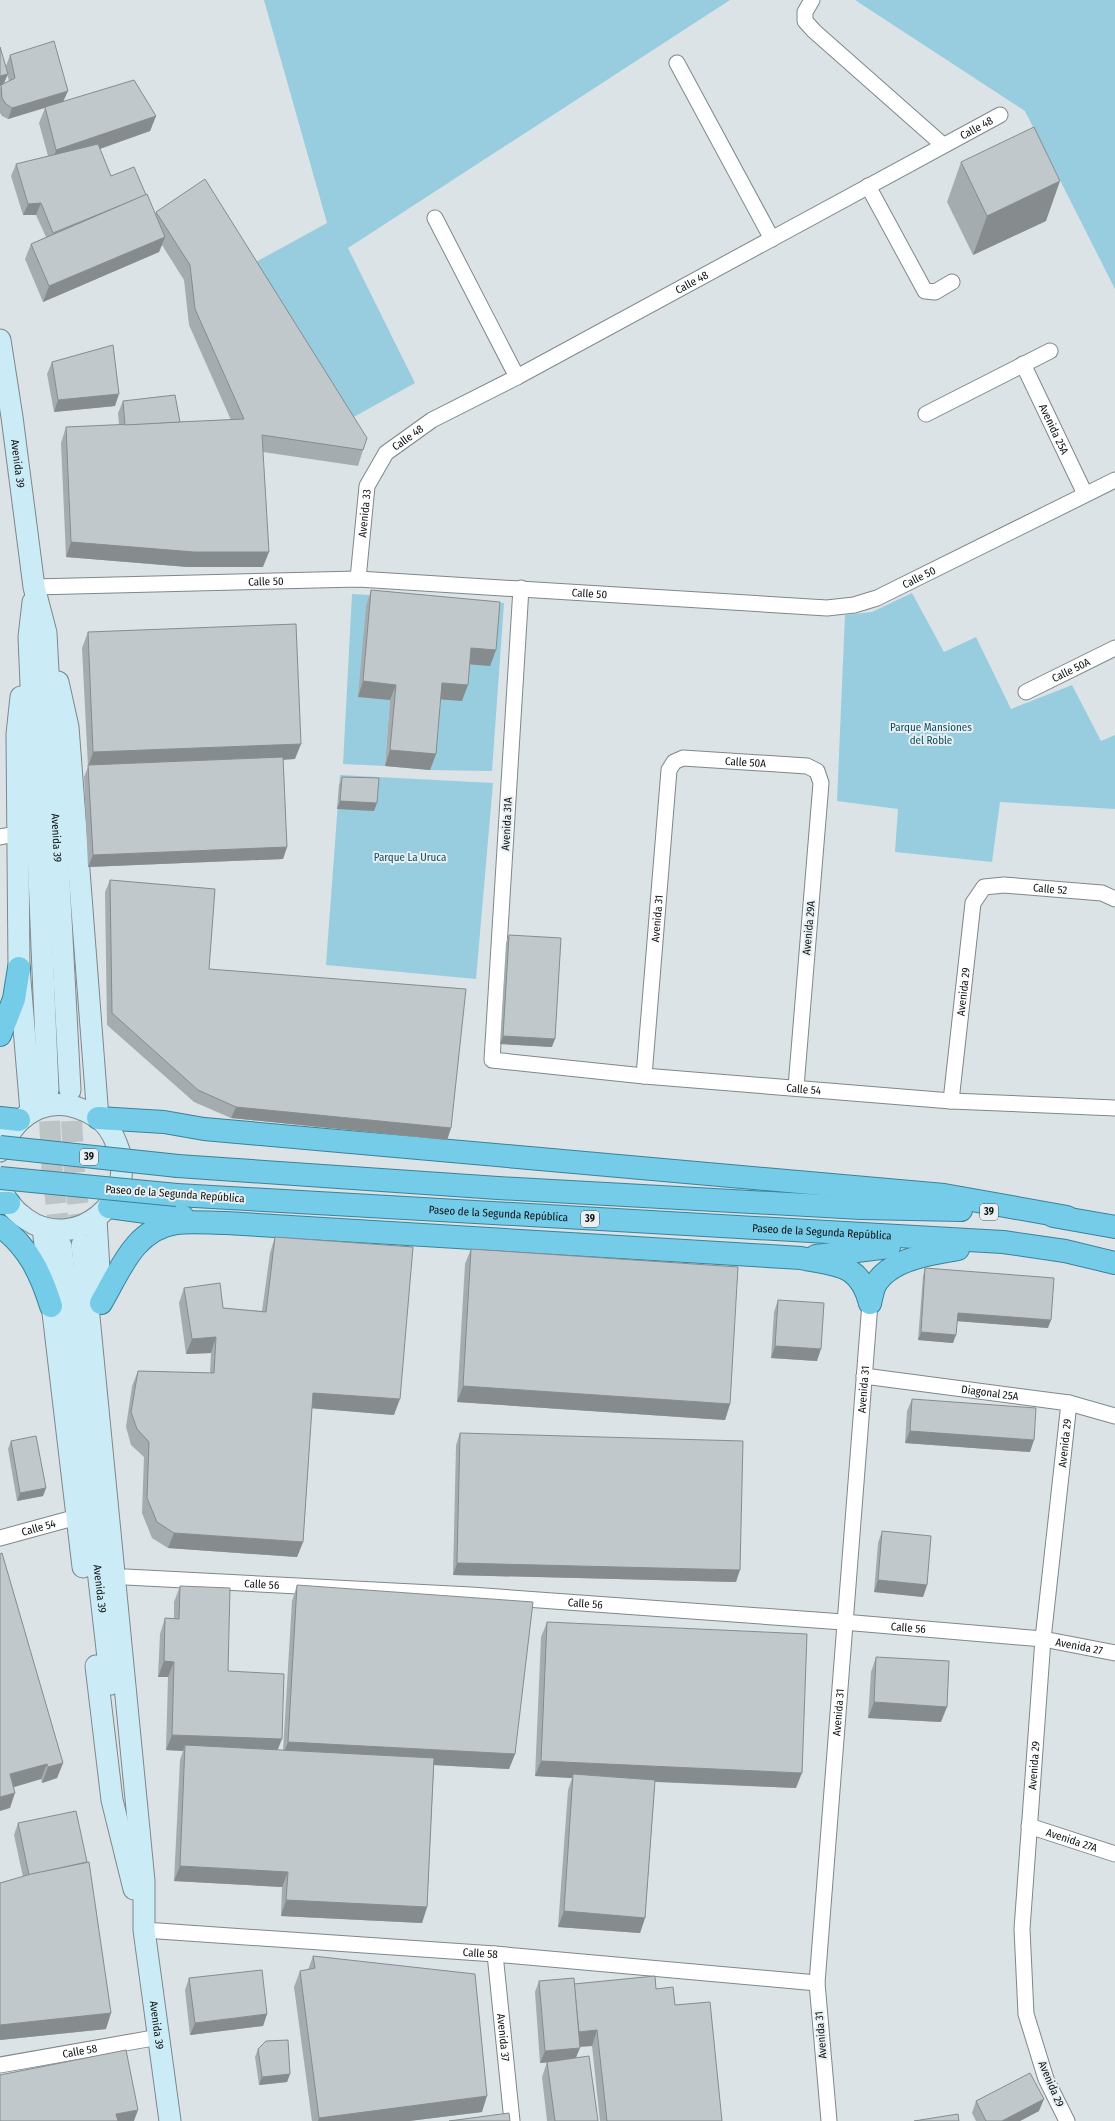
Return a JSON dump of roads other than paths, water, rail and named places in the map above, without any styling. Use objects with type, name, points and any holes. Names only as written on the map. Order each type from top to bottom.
[{"type":"highway","points":[[0,1035],[14,999],[19,968]]},
{"type":"highway","points":[[98,1118],[164,1122],[204,1129],[936,1194],[1067,1217]]},
{"type":"highway","name":"39","points":[[0,1148],[178,1166],[498,1188],[861,1208],[951,1209],[1067,1217],[1115,1227]]},
{"type":"highway","name":"Paseo de la Segunda República","points":[[0,1178],[177,1195],[941,1240],[1003,1242],[1065,1251],[1115,1263]]},
{"type":"highway","points":[[102,1213],[226,1223],[801,1258],[851,1269],[860,1278],[870,1303]]},
{"type":"highway","points":[[101,1303],[126,1258],[138,1242],[155,1231],[176,1223],[226,1223]]},
{"type":"highway","points":[[0,1226],[9,1233],[29,1254],[43,1278],[51,1306]]},
{"type":"highway","points":[[801,1258],[941,1240]]},
{"type":"highway","points":[[870,1303],[877,1282],[899,1265],[933,1253],[1003,1242]]},
{"type":"main road","name":"Avenida 39","points":[[0,340],[12,417],[34,587],[70,1090]]},
{"type":"main road","name":"Avenida 39","points":[[37,635],[48,1090]]},
{"type":"main road","points":[[0,1151],[7,1134],[17,1117],[19,968],[8,836],[17,734],[37,635]]},
{"type":"main road","points":[[37,635],[68,727],[98,1118]]},
{"type":"main road","points":[[0,1183],[4,1203],[18,1214],[43,1228],[61,1230],[79,1227],[102,1213],[116,1195],[122,1174],[121,1153],[113,1134],[98,1118],[82,1109],[65,1105],[48,1106],[17,1117]]},
{"type":"main road","points":[[102,1213],[101,1303],[144,1797],[139,1887]]},
{"type":"main road","points":[[43,1228],[51,1306],[112,1800],[139,1887]]},
{"type":"main road","name":"Avenida 39","points":[[82,1245],[139,1887]]},
{"type":"main road","name":"Avenida 39","points":[[61,1246],[144,1930],[170,2121]]},
{"type":"street","points":[[812,0],[805,12],[805,21],[814,31],[943,146]]},
{"type":"street","points":[[677,63],[772,239]]},
{"type":"street","name":"Calle 48","points":[[386,453],[432,420],[517,377],[1000,115]]},
{"type":"street","points":[[868,186],[925,292],[935,292],[952,282]]},
{"type":"street","points":[[435,218],[517,377]]},
{"type":"street","points":[[926,414],[1050,351]]},
{"type":"street","name":"Avenida 25A","points":[[1023,364],[1085,494]]},
{"type":"street","name":"Avenida 33","points":[[358,579],[367,486],[386,453]]},
{"type":"street","name":"Calle 50","points":[[34,587],[358,579],[827,608],[854,605],[877,598],[1115,480]]},
{"type":"street","name":"Avenida 31A","points":[[492,1060],[521,588]]},
{"type":"street","name":"Calle 50A","points":[[1026,692],[1115,648]]},
{"type":"street","name":"Calle 50A","points":[[674,762],[683,758],[807,766],[817,771]]},
{"type":"street","name":"Avenida 31","points":[[644,1076],[669,770],[674,762]]},
{"type":"street","name":"Avenida 29A","points":[[796,1087],[821,783],[817,771]]},
{"type":"street","name":"Calle 52","points":[[984,887],[1004,885],[1102,893],[1115,898]]},
{"type":"street","name":"Avenida 29","points":[[951,1101],[973,903],[984,887]]},
{"type":"street","name":"Calle 54","points":[[492,1060],[644,1076],[796,1087],[951,1101],[1115,1108]]},
{"type":"street","name":"Avenida 31","points":[[829,2121],[816,1983],[843,1622],[870,1303]]},
{"type":"street","name":"Diagonal 25A","points":[[864,1376],[1069,1402],[1115,1416]]},
{"type":"street","name":"Avenida 29","points":[[1067,2121],[1046,2079],[1026,2014],[1022,1929],[1043,1640],[1069,1402]]},
{"type":"street","name":"Calle 54","points":[[0,1538],[77,1517]]},
{"type":"street","name":"Calle 56","points":[[126,1577],[463,1594],[843,1622],[1043,1640]]},
{"type":"street","name":"Avenida 27","points":[[1043,1640],[1115,1653]]},
{"type":"street","name":"Avenida 27A","points":[[1030,1826],[1115,1854]]},
{"type":"street","name":"Calle 58","points":[[144,1930],[495,1954],[816,1983]]},
{"type":"street","name":"Avenida 37","points":[[495,1954],[512,2121]]},
{"type":"street","name":"Calle 58","points":[[0,2065],[159,2037]]},
{"type":"tunnel","points":[[48,1090],[52,1168],[61,1246]]},
{"type":"tunnel","points":[[70,1090],[74,1167],[82,1243]]},
{"type":"park label","name":"Parque Mansiones del Roble","points":[[931,733]]},
{"type":"park label","name":"Parque La Uruca","points":[[410,857]]}]
